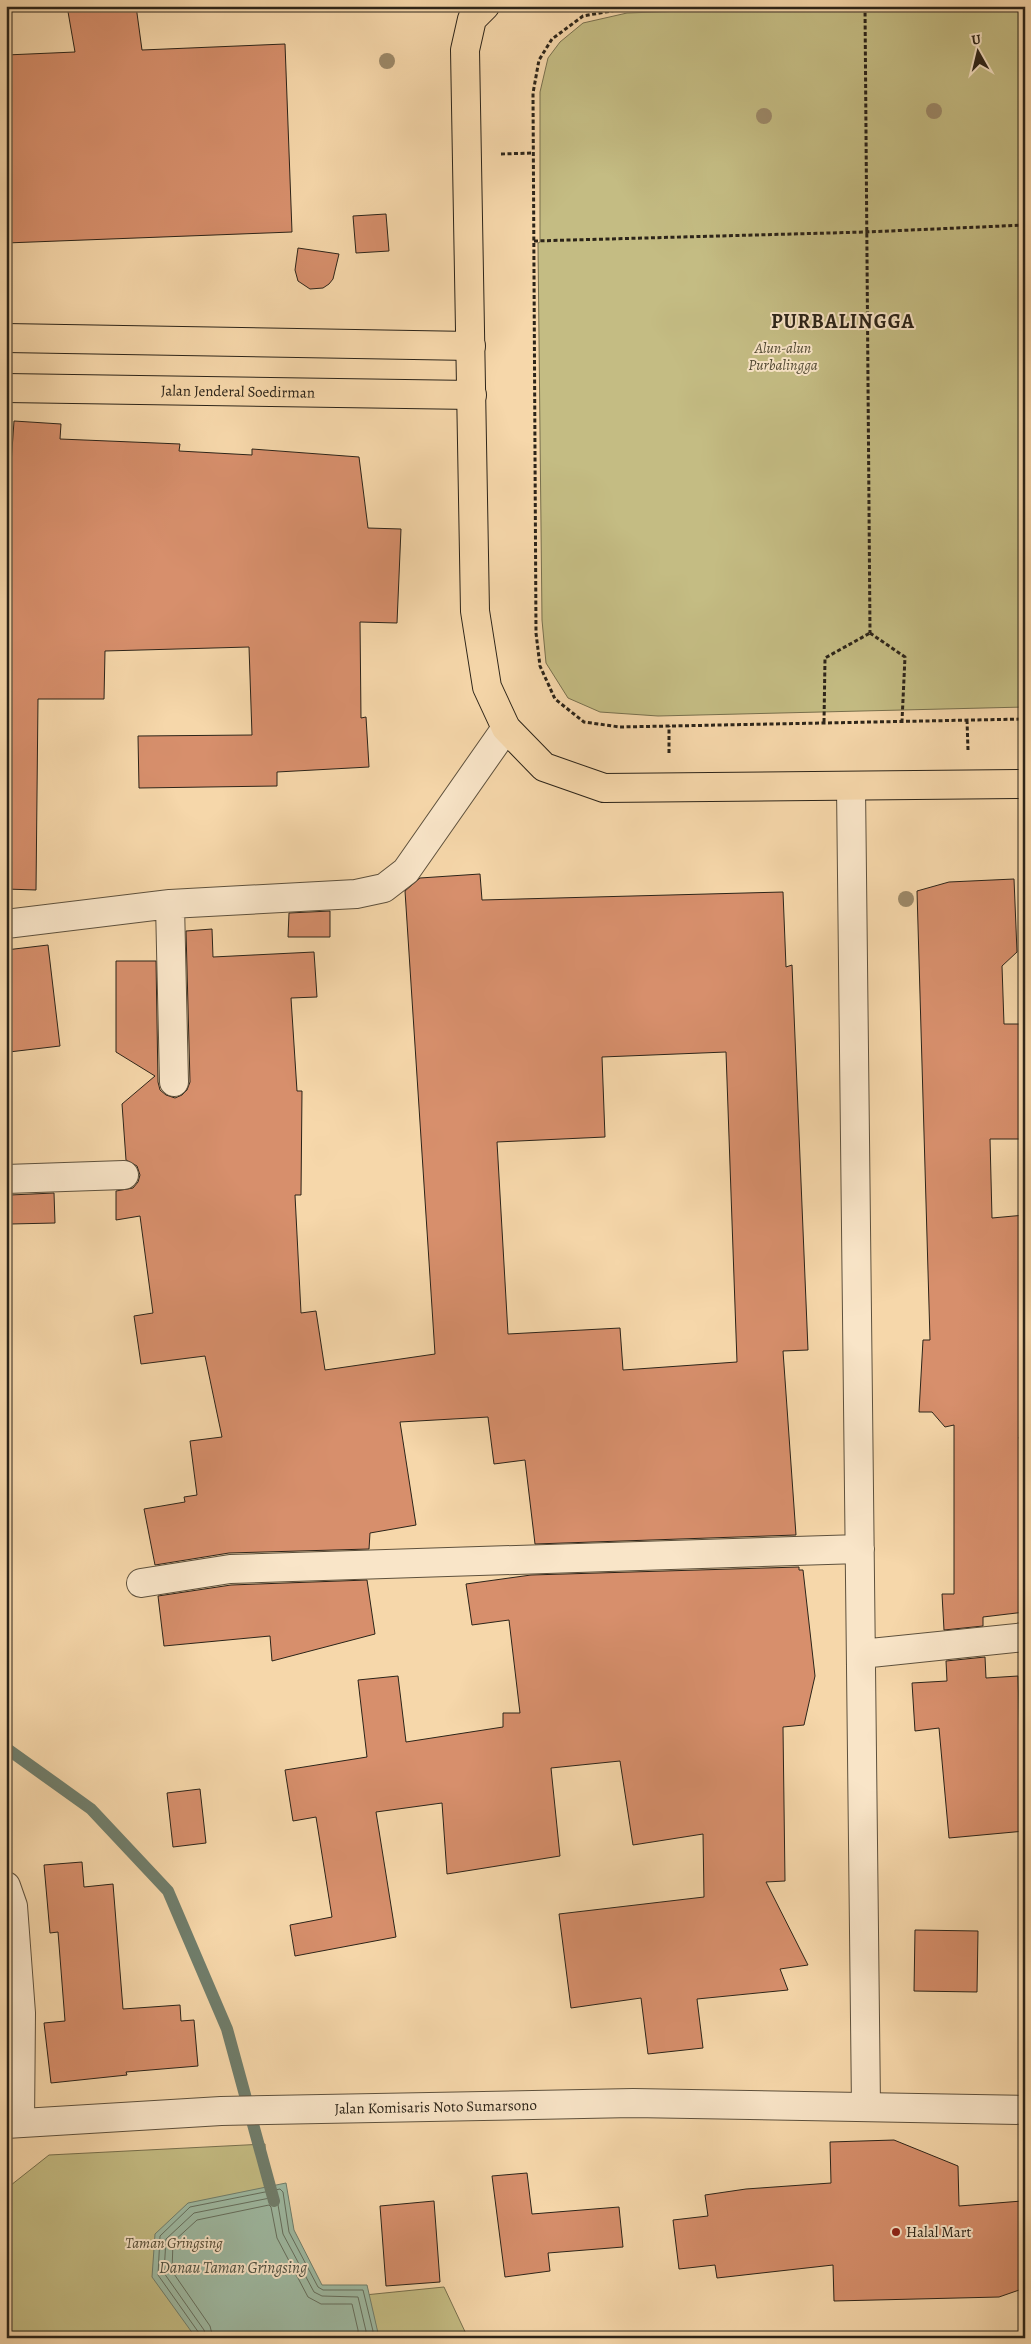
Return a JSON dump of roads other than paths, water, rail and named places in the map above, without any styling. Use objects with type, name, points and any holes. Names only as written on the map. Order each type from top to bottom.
[{"type":"main road","points":[[475,10],[465,50],[476,611],[487,687],[506,728],[544,767],[604,788],[1025,784]]},
{"type":"main road","points":[[6,338],[471,346]]},
{"type":"main road","name":"Jalan Jenderal Soedirman","points":[[6,388],[472,395]]},
{"type":"street","points":[[6,924],[170,904],[356,894],[384,888],[406,871],[506,728]]},
{"type":"street","points":[[851,787],[866,2107]]},
{"type":"street","points":[[170,904],[174,1082]]},
{"type":"street","points":[[6,1179],[124,1175]]},
{"type":"street","points":[[141,1583],[230,1569],[860,1549]]},
{"type":"street","points":[[861,1654],[1025,1637]]},
{"type":"street","points":[[6,1886],[13,1906],[21,2013],[13,2124]]},
{"type":"street","name":"Jalan Komisaris Noto Sumarsono","points":[[13,2124],[221,2111],[633,2103],[1025,2110]]},
{"type":"water","name":"Danau Taman Gringsing","points":[[286,2183],[294,2230],[322,2285],[367,2285],[378,2333],[375,2338],[196,2338],[152,2277],[155,2234],[188,2203]]},
{"type":"waterway","points":[[6,1748],[91,1809],[168,1891],[227,2029],[274,2201]]},
{"type":"place","name":"Halal Mart","points":[[896,2232]]},
{"type":"district","name":"PURBALINGGA","points":[[843,321]]},
{"type":"park label","name":"Alun-alun Purbalingga","points":[[783,356]]},
{"type":"park label","name":"Taman Gringsing","points":[[174,2243]]}]
